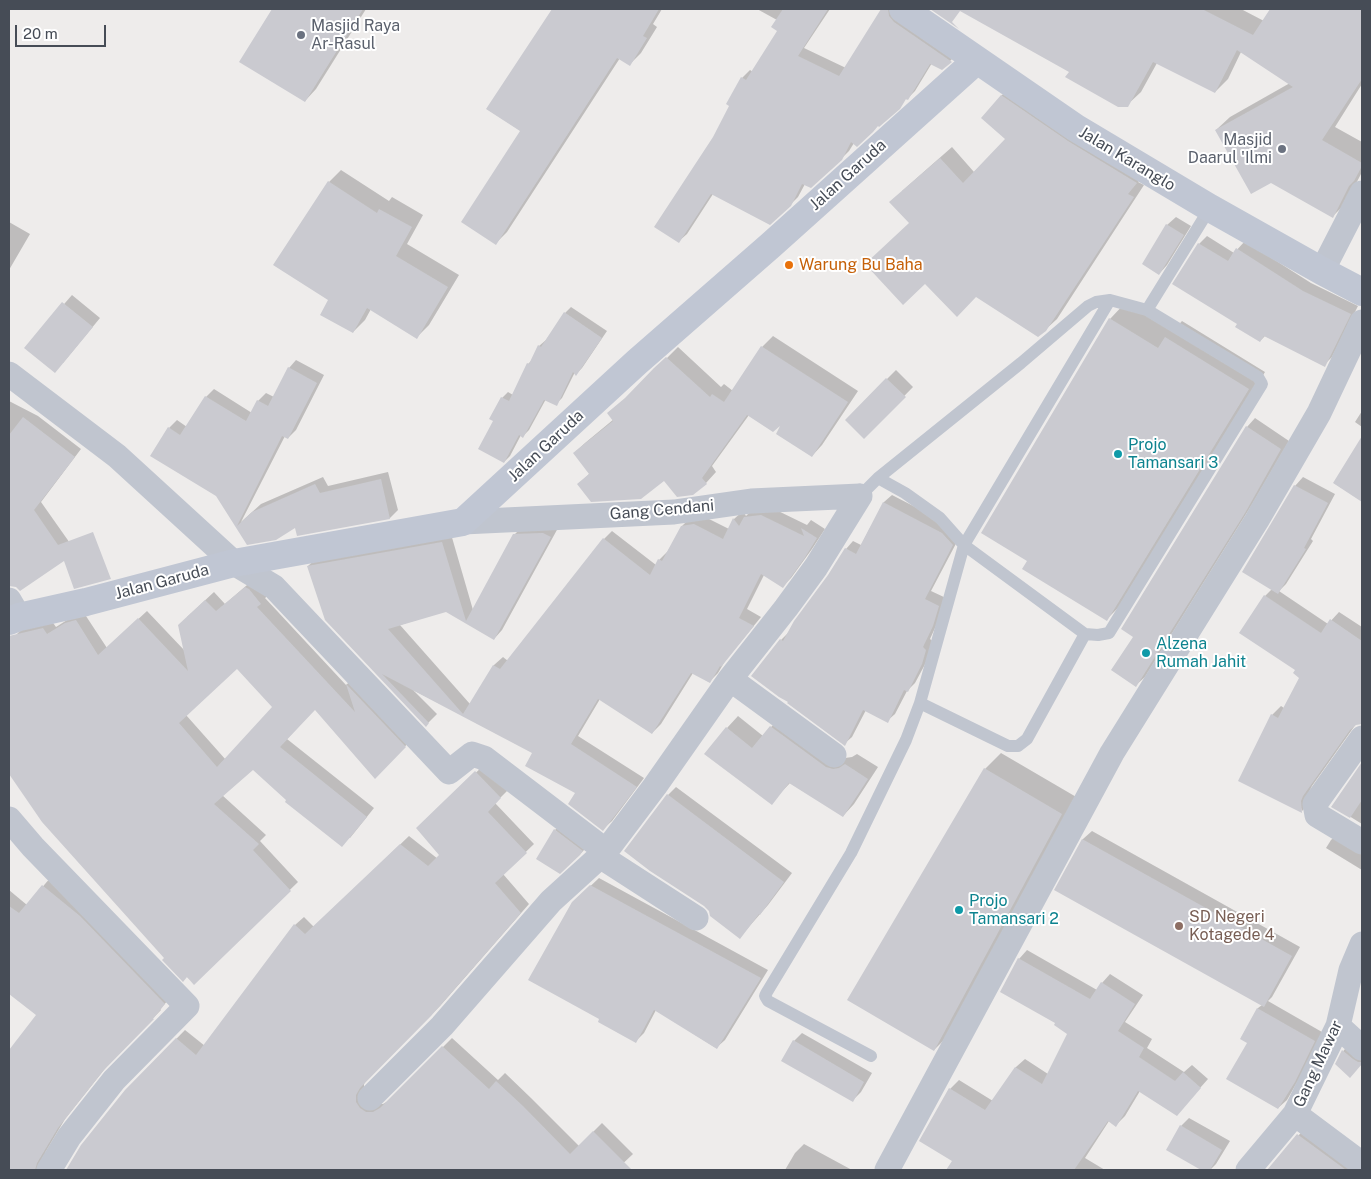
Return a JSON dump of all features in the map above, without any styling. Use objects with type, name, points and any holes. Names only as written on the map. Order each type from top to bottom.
[{"type":"street","name":"Jalan Karanglo","points":[[903,9],[1076,128],[1210,208],[1362,292]]},
{"type":"street","name":"Jalan Garuda","points":[[12,613],[86,602],[234,563],[463,522],[637,362],[977,60]]},
{"type":"street","points":[[1322,271],[1362,194]]},
{"type":"street","points":[[887,1170],[1112,753],[1257,520],[1319,413],[1362,322]]},
{"type":"street","points":[[9,374],[117,456],[234,563],[274,587],[449,772],[472,754],[484,758],[603,854],[696,918]]},
{"type":"street","name":"Gang Cendani","points":[[463,522],[674,512],[751,501],[860,496]]},
{"type":"street","points":[[370,1098],[442,1026],[551,901],[603,854],[655,786],[730,679],[816,567],[860,496]]},
{"type":"street","points":[[730,679],[834,755]]},
{"type":"street","points":[[1362,738],[1316,804],[1317,815],[1362,842]]},
{"type":"street","points":[[9,819],[33,847],[187,1006],[114,1080],[69,1137],[49,1170]]},
{"type":"street","name":"Gang Mawar","points":[[1248,1170],[1294,1114],[1338,1026],[1351,970],[1362,944]]},
{"type":"street","points":[[1338,1026],[1362,1048]]},
{"type":"street","points":[[1294,1114],[1362,1164]]},
{"type":"lane","points":[[1147,310],[1210,208]]},
{"type":"lane","points":[[872,1056],[768,1001],[765,996],[851,853],[906,740],[920,702],[964,545],[1110,300]]},
{"type":"lane","points":[[860,496],[878,478],[1021,363],[1078,313],[1096,302],[1110,300],[1147,310],[1258,376],[1262,384],[1109,633],[1098,635],[1085,634],[964,545],[940,518],[905,493],[878,478]]},
{"type":"lane","points":[[920,702],[1008,746],[1018,746],[1027,739],[1085,634]]},
{"type":"building","name":"Masjid Raya Ar-Rasul","points":[[272,9],[363,9],[305,102],[239,62]]},
{"type":"building","points":[[552,9],[659,9],[643,36],[647,38],[630,66],[617,58],[496,245],[461,222],[520,131],[486,109]]},
{"type":"building","points":[[783,9],[828,9],[798,56],[839,76],[881,9],[888,9],[889,16],[894,22],[952,62],[942,70],[930,64],[908,100],[906,99],[900,109],[878,126],[857,147],[851,142],[842,160],[811,188],[802,184],[791,206],[770,225],[711,194],[679,243],[654,227],[713,137],[729,106],[726,104],[741,77],[746,80],[777,31],[771,27]]},
{"type":"building","points":[[930,9],[1202,9],[1253,35],[1270,9],[1362,9],[1362,79],[1322,140],[1362,163],[1362,166],[1349,186],[1333,218],[1271,183],[1251,194],[1215,130],[1293,87],[1237,50],[1215,93],[1153,62],[1128,107],[1118,107],[1065,77],[1069,72],[960,11],[952,22],[959,29]]},
{"type":"building","points":[[1001,95],[1068,141],[1137,183],[1128,194],[1134,197],[1046,331],[1038,337],[976,297],[957,317],[925,284],[903,305],[865,264],[909,223],[889,202],[940,158],[963,183],[1005,139],[981,118]]},
{"type":"building","points":[[328,181],[377,213],[379,209],[412,227],[396,256],[448,287],[417,339],[367,308],[353,333],[320,315],[328,300],[273,265]]},
{"type":"building","points":[[1166,224],[1184,235],[1159,275],[1142,264]]},
{"type":"building","points":[[1198,243],[1228,261],[1236,248],[1303,291],[1351,314],[1325,367],[1264,336],[1260,342],[1235,327],[1237,324],[1172,284]]},
{"type":"building","points":[[62,302],[93,327],[55,373],[24,348]]},
{"type":"building","points":[[564,312],[602,338],[576,376],[573,372],[557,406],[544,400],[523,438],[519,435],[504,463],[478,449],[493,421],[489,419],[501,397],[509,401],[538,345],[541,347]]},
{"type":"building","name":"Projo Tamansari 3","points":[[1109,318],[1158,348],[1165,337],[1249,389],[1107,621],[1022,569],[1027,561],[981,533]]},
{"type":"building","points":[[761,346],[848,402],[812,457],[776,434],[780,426],[773,432],[747,415],[702,478],[707,484],[693,495],[677,497],[664,481],[641,499],[591,502],[577,484],[589,474],[573,453],[613,421],[607,413],[625,398],[654,368],[666,357],[710,397],[712,394],[724,402]]},
{"type":"building","points":[[288,367],[317,383],[288,439],[282,436],[237,526],[252,512],[315,484],[320,493],[381,479],[390,519],[297,536],[295,528],[276,540],[247,545],[216,496],[150,456],[168,427],[180,435],[205,396],[246,421],[257,400],[268,406]]},
{"type":"building","points":[[886,378],[906,397],[864,439],[845,420]]},
{"type":"building","points":[[23,417],[75,457],[34,510],[58,545],[93,532],[111,579],[74,589],[64,561],[20,591],[16,587],[9,586],[9,435]]},
{"type":"building","points":[[1246,426],[1281,449],[1245,513],[1136,687],[1111,670],[1133,637],[1121,629]]},
{"type":"building","points":[[1362,436],[1362,502],[1333,483]]},
{"type":"building","points":[[1294,485],[1328,503],[1304,548],[1306,549],[1278,594],[1242,572]]},
{"type":"building","points":[[883,502],[942,533],[953,545],[925,599],[939,606],[933,626],[923,647],[926,650],[922,664],[908,692],[904,690],[888,723],[863,710],[845,746],[751,676],[780,639],[783,641],[794,621],[828,575],[845,548],[856,554]]},
{"type":"building","points":[[761,515],[804,536],[801,528],[817,538],[783,588],[761,574],[739,618],[754,626],[720,666],[710,683],[691,673],[652,734],[598,699],[571,744],[637,787],[603,831],[568,804],[575,793],[525,766],[532,753],[382,674],[429,723],[426,727],[325,620],[307,566],[442,542],[466,621],[513,534],[543,533],[551,537],[494,640],[446,612],[388,629],[463,714],[493,665],[500,669],[603,538],[650,575],[658,559],[662,561],[681,526],[694,524],[723,539],[733,518],[739,526],[744,517]]},
{"type":"building","points":[[245,587],[249,589],[261,604],[257,607],[355,712],[346,684],[406,747],[375,779],[315,710],[280,747],[367,817],[342,847],[285,802],[286,800],[253,770],[214,804],[259,844],[253,850],[291,891],[194,985],[187,977],[183,982],[162,960],[164,958],[42,822],[9,774],[9,636],[43,628],[47,634],[65,623],[76,620],[98,655],[138,618],[188,671],[178,625],[205,600],[216,611]],"holes":[[[237,669],[272,707],[217,767],[179,723]]]},
{"type":"building","points":[[1264,595],[1321,633],[1330,619],[1362,641],[1362,724],[1356,725],[1350,730],[1303,796],[1301,801],[1302,813],[1238,781],[1271,714],[1278,718],[1299,678],[1293,673],[1295,670],[1239,633]]},
{"type":"building","points":[[770,726],[826,767],[833,769],[845,764],[868,779],[843,817],[789,783],[772,805],[704,754],[726,727],[752,748]]},
{"type":"building","points":[[1362,762],[1362,800],[1350,818],[1331,807]]},
{"type":"building","name":"Projo Tamansari 2","points":[[984,768],[1062,814],[934,1051],[847,1000]]},
{"type":"building","points":[[475,771],[501,798],[488,812],[527,853],[495,883],[521,913],[431,1016],[360,1088],[356,1095],[356,1102],[366,1112],[373,1112],[380,1108],[442,1046],[489,1089],[496,1081],[570,1154],[593,1131],[632,1170],[66,1170],[81,1145],[125,1090],[176,1038],[196,1055],[294,924],[305,934],[400,844],[428,866],[439,855],[416,828]]},
{"type":"building","points":[[667,794],[784,882],[740,939],[710,916],[709,911],[704,906],[650,871],[624,851]]},
{"type":"building","points":[[554,829],[583,851],[560,874],[536,859]]},
{"type":"building","name":"SD Negeri Kotagede 4","points":[[1082,839],[1292,956],[1264,1007],[1054,890]]},
{"type":"building","points":[[42,885],[80,916],[165,1004],[154,1019],[103,1071],[58,1128],[37,1163],[35,1170],[9,1170],[9,1050],[36,1015],[9,994],[9,906],[19,913]]},
{"type":"building","points":[[590,885],[761,978],[717,1049],[654,1010],[636,1043],[598,1022],[599,1019],[528,980],[572,902]]},
{"type":"building","points":[[1018,958],[1090,999],[1101,982],[1135,1004],[1118,1031],[1144,1048],[1139,1057],[1175,1081],[1183,1072],[1201,1088],[1177,1116],[1138,1091],[1116,1127],[1108,1121],[1074,1170],[946,1170],[952,1161],[919,1141],[949,1088],[985,1110],[1015,1067],[1042,1084],[1067,1034],[1054,1025],[1055,1023],[1000,992]]},
{"type":"building","points":[[1257,1008],[1315,1041],[1295,1082],[1278,1109],[1226,1079],[1247,1043],[1240,1039]]},
{"type":"building","points":[[793,1040],[864,1082],[853,1102],[781,1061]]},
{"type":"building","points":[[1342,1050],[1358,1062],[1362,1062],[1350,1078],[1335,1064]]},
{"type":"building","points":[[1180,1125],[1222,1150],[1210,1170],[1201,1170],[1166,1150]]},
{"type":"building","points":[[1297,1134],[1346,1170],[1267,1170]]},
{"type":"place","name":"Masjid Raya Ar-Rasul","points":[[301,35]]},
{"type":"place","name":"Masjid Daarul 'Ilmi","points":[[1282,149]]},
{"type":"place","name":"Warung Bu Baha","points":[[789,265]]},
{"type":"place","name":"Projo Tamansari 3","points":[[1118,454]]},
{"type":"place","name":"Alzena Rumah Jahit","points":[[1146,653]]},
{"type":"place","name":"Projo Tamansari 2","points":[[959,910]]},
{"type":"place","name":"SD Negeri Kotagede 4","points":[[1179,926]]}]
